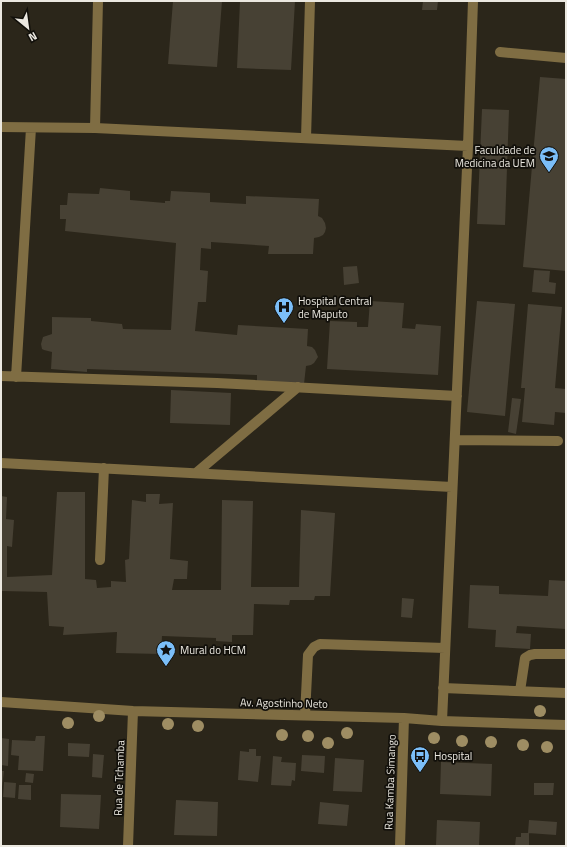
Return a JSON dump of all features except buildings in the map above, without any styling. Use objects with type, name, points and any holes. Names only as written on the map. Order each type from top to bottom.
[{"type":"street","points":[[95,128],[98,1]]},
{"type":"street","points":[[306,138],[310,1]]},
{"type":"street","points":[[442,721],[468,146],[473,1]]},
{"type":"street","points":[[500,52],[566,58]]},
{"type":"street","points":[[1,127],[95,128],[468,146]]},
{"type":"street","points":[[16,377],[31,128]]},
{"type":"street","points":[[1,376],[217,382],[457,396]]},
{"type":"street","points":[[196,473],[298,387]]},
{"type":"street","points":[[455,440],[558,441]]},
{"type":"street","points":[[1,463],[452,487]]},
{"type":"street","points":[[100,560],[104,468]]},
{"type":"street","points":[[305,716],[308,655],[314,647],[320,644],[445,648]]},
{"type":"street","points":[[520,691],[525,658],[535,654],[566,654]]},
{"type":"street","points":[[443,688],[566,693]]},
{"type":"street","name":"Av. Agostinho Neto","points":[[1,702],[133,711],[404,718],[442,721],[566,725]]},
{"type":"street","name":"Rua de Tchamba","points":[[128,846],[133,711]]},
{"type":"street","name":"Rua Kamba Simango","points":[[400,846],[404,718]]},
{"type":"place","name":"Faculdade de Medicina da UEM","points":[[549,173]]},
{"type":"place","name":"Hospital Central de Maputo","points":[[284,324]]},
{"type":"place","name":"Mural do HCM","points":[[166,667]]},
{"type":"place","name":"Hospital","points":[[420,773]]}]
